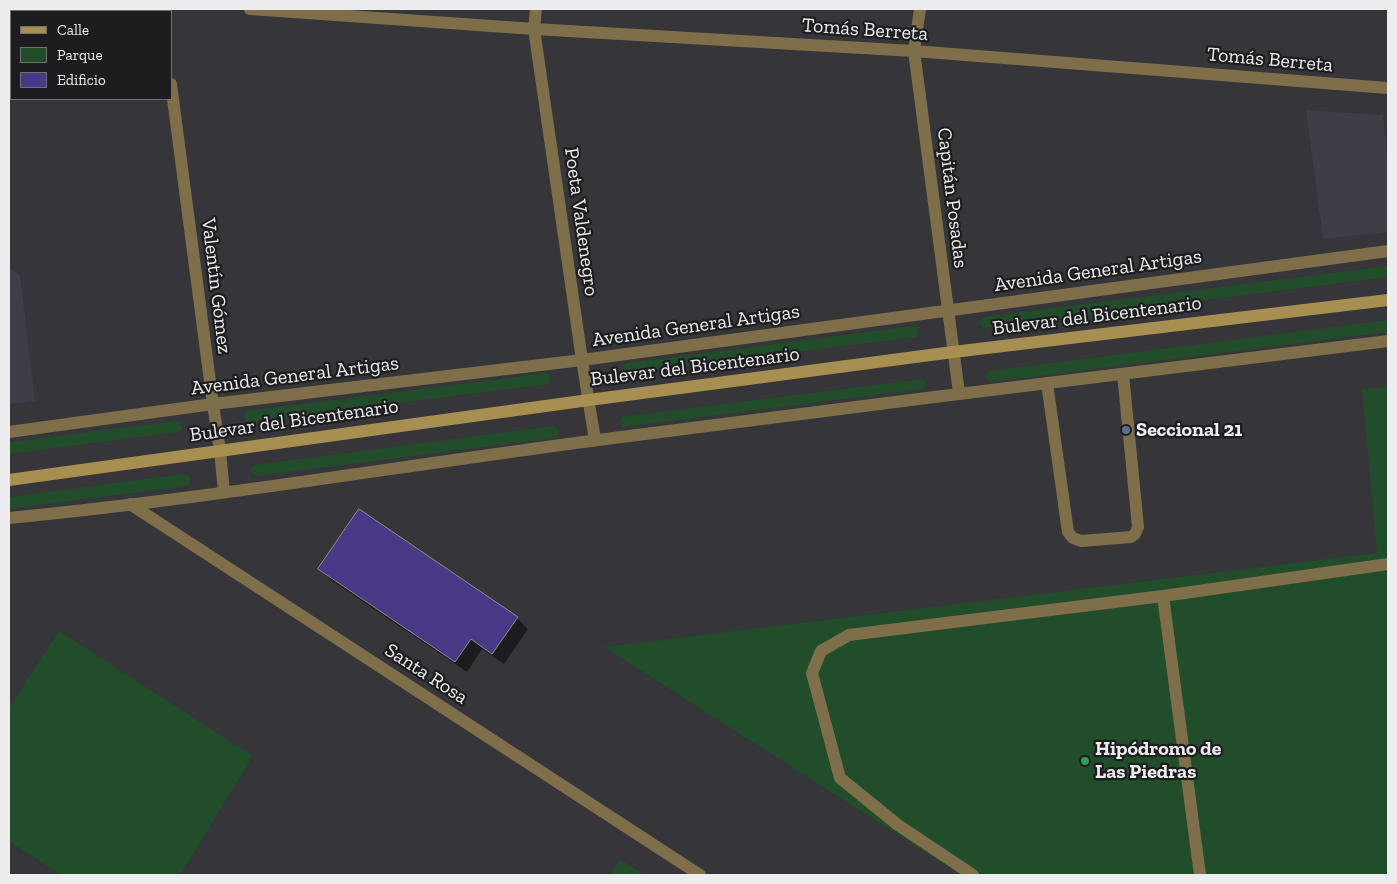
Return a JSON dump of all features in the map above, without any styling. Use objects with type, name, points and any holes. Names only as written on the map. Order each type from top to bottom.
[{"type":"street","name":"Tomás Berreta","points":[[250,9],[534,29],[914,51],[1388,88]]},
{"type":"street","name":"Poeta Valdenegro","points":[[536,9],[534,29],[595,440]]},
{"type":"street","name":"Capitán Posadas","points":[[920,9],[914,51],[958,393]]},
{"type":"street","name":"Valentín Gómez","points":[[172,92],[224,492]]},
{"type":"street","name":"Avenida General Artigas","points":[[9,432],[212,404],[582,360],[1388,251]]},
{"type":"street","name":"Bulevar del Bicentenario","points":[[9,480],[953,352],[1388,300]]},
{"type":"street","points":[[9,518],[224,492],[595,440],[958,393],[1388,342]]},
{"type":"street","points":[[1046,383],[1068,532],[1073,538],[1081,541],[1131,537],[1135,534],[1138,527],[1124,374]]},
{"type":"street","name":"Santa Rosa","points":[[130,504],[700,875]]},
{"type":"street","points":[[973,875],[898,825],[840,778],[812,673],[821,651],[849,635],[1163,596],[1388,564]]},
{"type":"street","points":[[1163,596],[1200,875]]},
{"type":"shaded area","points":[[1306,110],[1383,115],[1388,162],[1388,232],[1323,239]]},
{"type":"shaded area","points":[[9,267],[20,275],[35,401],[9,404]]},
{"type":"green space","points":[[1388,266],[1388,277],[983,328],[979,323],[982,317]]},
{"type":"green space","points":[[1388,320],[1388,332],[991,382],[986,377],[989,371]]},
{"type":"green space","points":[[914,326],[918,332],[916,337],[627,373],[623,368],[626,363]]},
{"type":"green space","points":[[548,373],[551,379],[549,384],[247,422],[244,417],[246,411]]},
{"type":"green space","points":[[922,379],[926,384],[923,389],[623,427],[619,423],[622,417]]},
{"type":"green space","name":"Hipódromo de Las Piedras","points":[[1388,387],[1388,875],[961,875],[604,647],[1377,553],[1362,389]]},
{"type":"green space","points":[[180,422],[182,426],[178,432],[9,454],[9,442]]},
{"type":"green space","points":[[553,426],[558,432],[555,438],[256,476],[251,471],[254,465]]},
{"type":"green space","points":[[184,474],[190,477],[190,484],[186,486],[9,509],[9,497]]},
{"type":"green space","points":[[59,631],[253,756],[180,875],[61,875],[9,841],[9,708]]},
{"type":"green space","points":[[620,859],[645,875],[610,875]]},
{"type":"building","points":[[359,509],[518,617],[492,654],[471,639],[455,662],[318,569]]},
{"type":"place","name":"Seccional 21","points":[[1126,430]]},
{"type":"place","name":"Hipódromo de Las Piedras","points":[[1085,761]]}]
